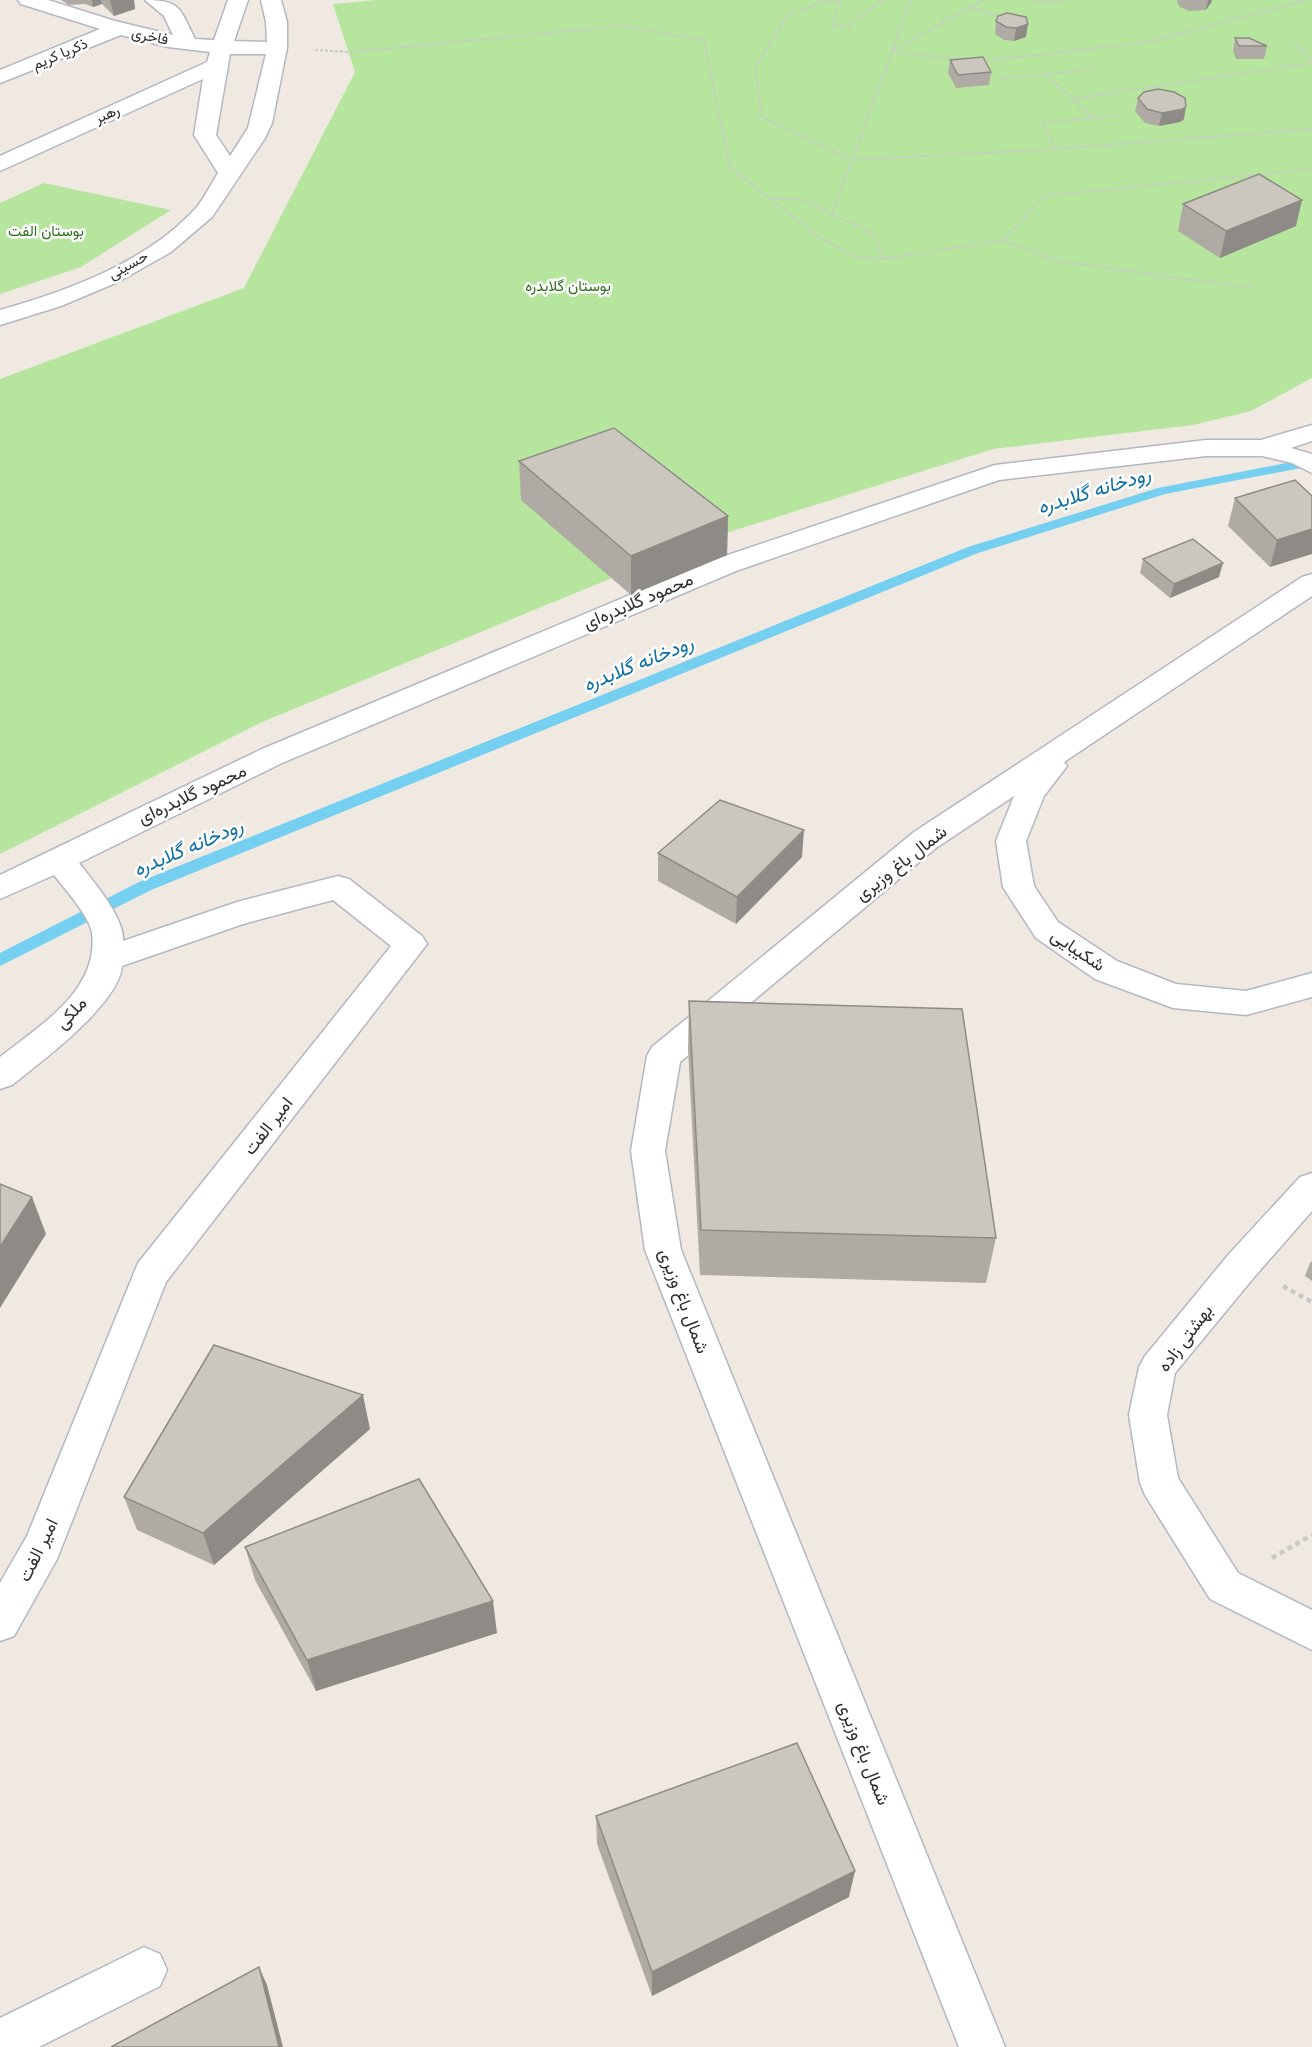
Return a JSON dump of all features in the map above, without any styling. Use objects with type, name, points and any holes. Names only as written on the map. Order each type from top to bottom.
[{"type":"street","name":"فاخری","points":[[28,0],[119,29],[187,44],[219,57],[277,48]]},
{"type":"street","points":[[155,0],[172,13],[187,44]]},
{"type":"street","points":[[229,172],[205,135],[219,57],[238,0]]},
{"type":"street","name":"حسینی","points":[[0,318],[84,289],[136,262],[174,237],[202,213],[221,189],[229,172],[258,132],[277,48],[278,20],[271,0]]},
{"type":"street","name":"ذکریا کریم","points":[[0,77],[119,29]]},
{"type":"street","name":"رهبر","points":[[0,164],[219,57]]},
{"type":"street","name":"محمود گلابدره‌ای","points":[[0,888],[57,858],[272,756],[726,564],[995,474],[1206,448],[1263,448],[1308,452]]},
{"type":"street","name":"شمال باغ وزیری","points":[[982,2047],[663,1250],[648,1151],[664,1056],[925,840],[1312,584]]},
{"type":"street","name":"شکیبایی","points":[[1069,746],[1030,792],[1011,841],[1019,887],[1047,930],[1106,970],[1173,996],[1246,1003],[1312,985]]},
{"type":"street","points":[[57,858],[84,891],[107,945]]},
{"type":"street","name":"امیر الفت","points":[[0,1622],[43,1546],[151,1274],[411,944],[338,887],[107,945]]},
{"type":"street","name":"ملکی","points":[[0,1076],[74,1016],[105,972],[107,945]]},
{"type":"street","name":"بهشتی زاده","points":[[1312,1187],[1242,1265],[1158,1367],[1148,1415],[1159,1483],[1224,1586],[1312,1631]]},
{"type":"street","points":[[0,2042],[144,1970]]},
{"type":"path","points":[[882,0],[848,26],[832,27],[840,1],[822,2],[787,16],[755,68],[762,117],[852,160],[1056,149],[1312,129]]},
{"type":"path","points":[[832,214],[911,0]]},
{"type":"path","points":[[892,51],[984,0]]},
{"type":"path","points":[[1034,0],[1050,3],[1064,0]]},
{"type":"path","points":[[975,62],[1149,42],[1306,0]]},
{"type":"path","points":[[970,8],[1000,15],[1008,21]]},
{"type":"path","points":[[277,48],[350,51],[622,26],[704,40],[730,167],[817,236],[855,257],[884,259],[1005,240],[1056,261],[1252,288]]},
{"type":"path","points":[[1295,45],[1312,62]]},
{"type":"path","points":[[892,51],[963,60]]},
{"type":"path","points":[[1072,99],[1312,62]]},
{"type":"path","points":[[1000,78],[1093,69]]},
{"type":"path","points":[[1047,75],[1093,118]]},
{"type":"path","points":[[1056,149],[1042,123],[1119,115]]},
{"type":"path","points":[[1005,240],[1044,196],[1312,170]]},
{"type":"path","points":[[771,200],[801,199],[873,233],[884,259]]},
{"type":"green space","name":"بوستان گلابدره","points":[[377,0],[1312,0],[1312,378],[1251,411],[1193,425],[993,449],[707,539],[262,722],[0,854],[0,379],[244,288],[355,72],[333,4]]},
{"type":"green space","name":"بوستان الفت","points":[[44,183],[171,210],[81,267],[0,294],[0,203]]},
{"type":"building","points":[[1007,13],[1026,17],[1028,24],[1016,28],[1006,27],[996,21],[998,16]]},
{"type":"building","points":[[1235,38],[1249,38],[1267,46],[1239,46]]},
{"type":"building","points":[[983,57],[991,72],[958,75],[950,60]]},
{"type":"building","points":[[1158,89],[1174,92],[1185,98],[1186,106],[1183,109],[1162,113],[1147,109],[1138,98],[1144,92]]},
{"type":"building","points":[[1259,174],[1302,200],[1226,231],[1183,204]]},
{"type":"building","points":[[614,428],[728,516],[631,556],[519,461]]},
{"type":"building","points":[[1295,480],[1312,496],[1312,529],[1277,540],[1235,498]]},
{"type":"building","points":[[1193,539],[1223,563],[1174,584],[1143,559]]},
{"type":"building","points":[[720,800],[804,830],[737,897],[658,853]]},
{"type":"building","points":[[689,1001],[962,1009],[996,1238],[701,1230]]},
{"type":"building","points":[[0,1184],[32,1197],[0,1247]]},
{"type":"building","points":[[214,1345],[363,1395],[203,1533],[124,1497]]},
{"type":"building","points":[[419,1479],[493,1601],[307,1660],[245,1547]]},
{"type":"building","points":[[797,1743],[855,1871],[652,1972],[596,1816]]},
{"type":"building","points":[[259,1967],[279,2047],[111,2047]]},
{"type":"waterway","name":"رودخانه گلابدره","points":[[0,960],[145,886],[973,550],[1163,491],[1312,462]]}]
